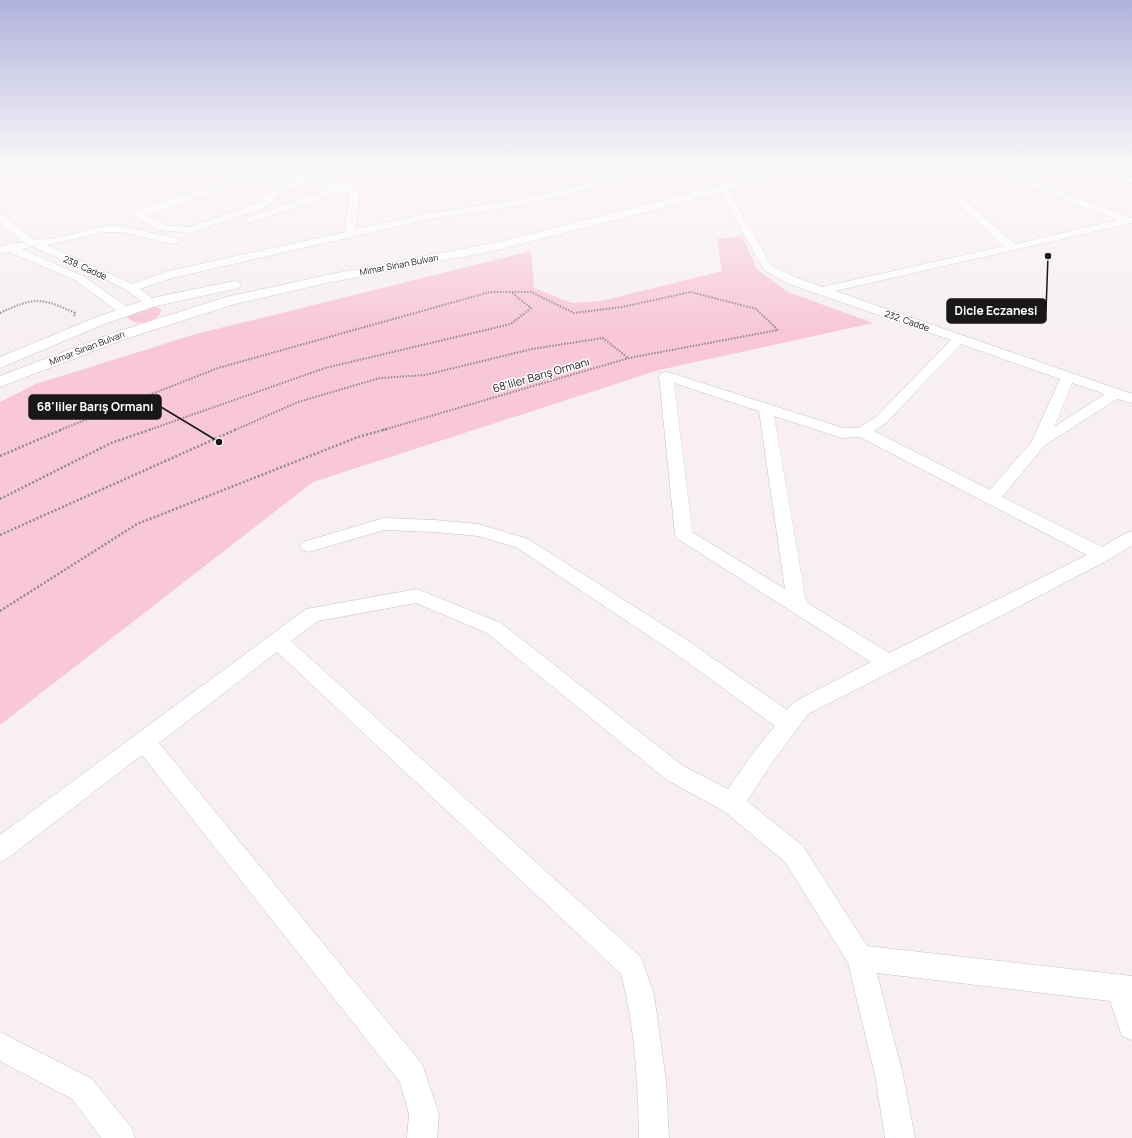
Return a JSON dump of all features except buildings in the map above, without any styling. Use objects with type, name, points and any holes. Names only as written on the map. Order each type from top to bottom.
[{"type":"main road","name":"Mimar Sinan Bulvarı","points":[[315,268],[494,235],[556,221]]},
{"type":"main road","name":"Mimar Sinan Bulvarı","points":[[0,382],[154,324],[231,300],[327,279],[498,246],[598,221]]},
{"type":"main road","name":"Mimar Sinan Bulvarı","points":[[0,363],[125,311],[152,302],[248,282]]},
{"type":"main road","points":[[125,311],[120,319],[121,323],[125,325],[131,327],[154,324],[168,314],[168,310],[163,305],[152,302]]},
{"type":"street","name":"238. Cadde","points":[[4,221],[32,244],[131,288],[152,302]]},
{"type":"street","points":[[150,221],[163,228],[190,230],[216,221]]},
{"type":"street","points":[[4,249],[56,241],[104,229],[122,229],[171,241],[192,240],[247,221]]},
{"type":"street","points":[[350,234],[351,221]]},
{"type":"street","points":[[131,288],[168,275],[407,221]]},
{"type":"street","name":"232. Cadde","points":[[742,221],[768,268],[793,281],[1132,399]]},
{"type":"street","points":[[982,221],[1012,247]]},
{"type":"street","points":[[821,291],[1126,221]]},
{"type":"street","points":[[0,240],[4,249],[79,278],[125,311]]},
{"type":"street","points":[[863,432],[882,419],[958,339]]},
{"type":"street","points":[[888,663],[684,535],[666,376],[842,433],[863,432],[1102,555]]},
{"type":"street","points":[[1039,443],[1068,377]]},
{"type":"street","points":[[992,498],[1039,443],[1115,394]]},
{"type":"street","points":[[766,409],[796,605]]},
{"type":"street","points":[[309,546],[384,524],[435,526],[478,530],[522,543],[683,648],[789,724]]},
{"type":"street","points":[[732,803],[761,760],[800,708],[1009,603],[1102,555],[1132,537]]},
{"type":"street","points":[[0,850],[313,614],[417,596],[494,628],[674,773],[732,803],[794,854],[860,958],[889,1075],[900,1138]]},
{"type":"street","points":[[278,640],[632,966],[640,994],[652,1080],[654,1138]]},
{"type":"street","points":[[144,741],[412,1074],[424,1114],[422,1138]]},
{"type":"street","points":[[860,958],[1125,989],[1132,1026]]},
{"type":"street","points":[[0,1046],[82,1089],[120,1138]]},
{"type":"path","name":"68'liler Barış Ormanı","points":[[0,456],[49,434],[218,368],[490,292],[531,292],[574,313],[622,308],[691,292],[756,309],[778,330],[629,358],[358,437],[137,524],[0,611]]},
{"type":"path","points":[[0,498],[111,443],[325,368],[511,324],[531,308],[511,292]]},
{"type":"path","points":[[0,312],[22,302],[34,299],[43,299],[52,301],[76,313],[76,315],[71,319]]},
{"type":"path","name":"68'liler Barış Ormanı","points":[[0,536],[118,481],[298,402],[380,378],[426,375],[532,349],[603,338],[629,358]]},
{"type":"shaded area","points":[[742,236],[757,269],[788,292],[873,323],[659,370],[313,482],[0,725],[0,402],[36,384],[196,334],[531,251],[534,288],[572,303],[601,301],[722,271],[717,239]]},
{"type":"shaded area","points":[[154,307],[161,309],[161,312],[151,321],[140,323],[131,321],[128,318],[128,315]]},
{"type":"place","name":"Dicle Eczanesi","points":[[1048,256]]},
{"type":"place","name":"68'liler Barış Ormanı","points":[[219,442]]}]
